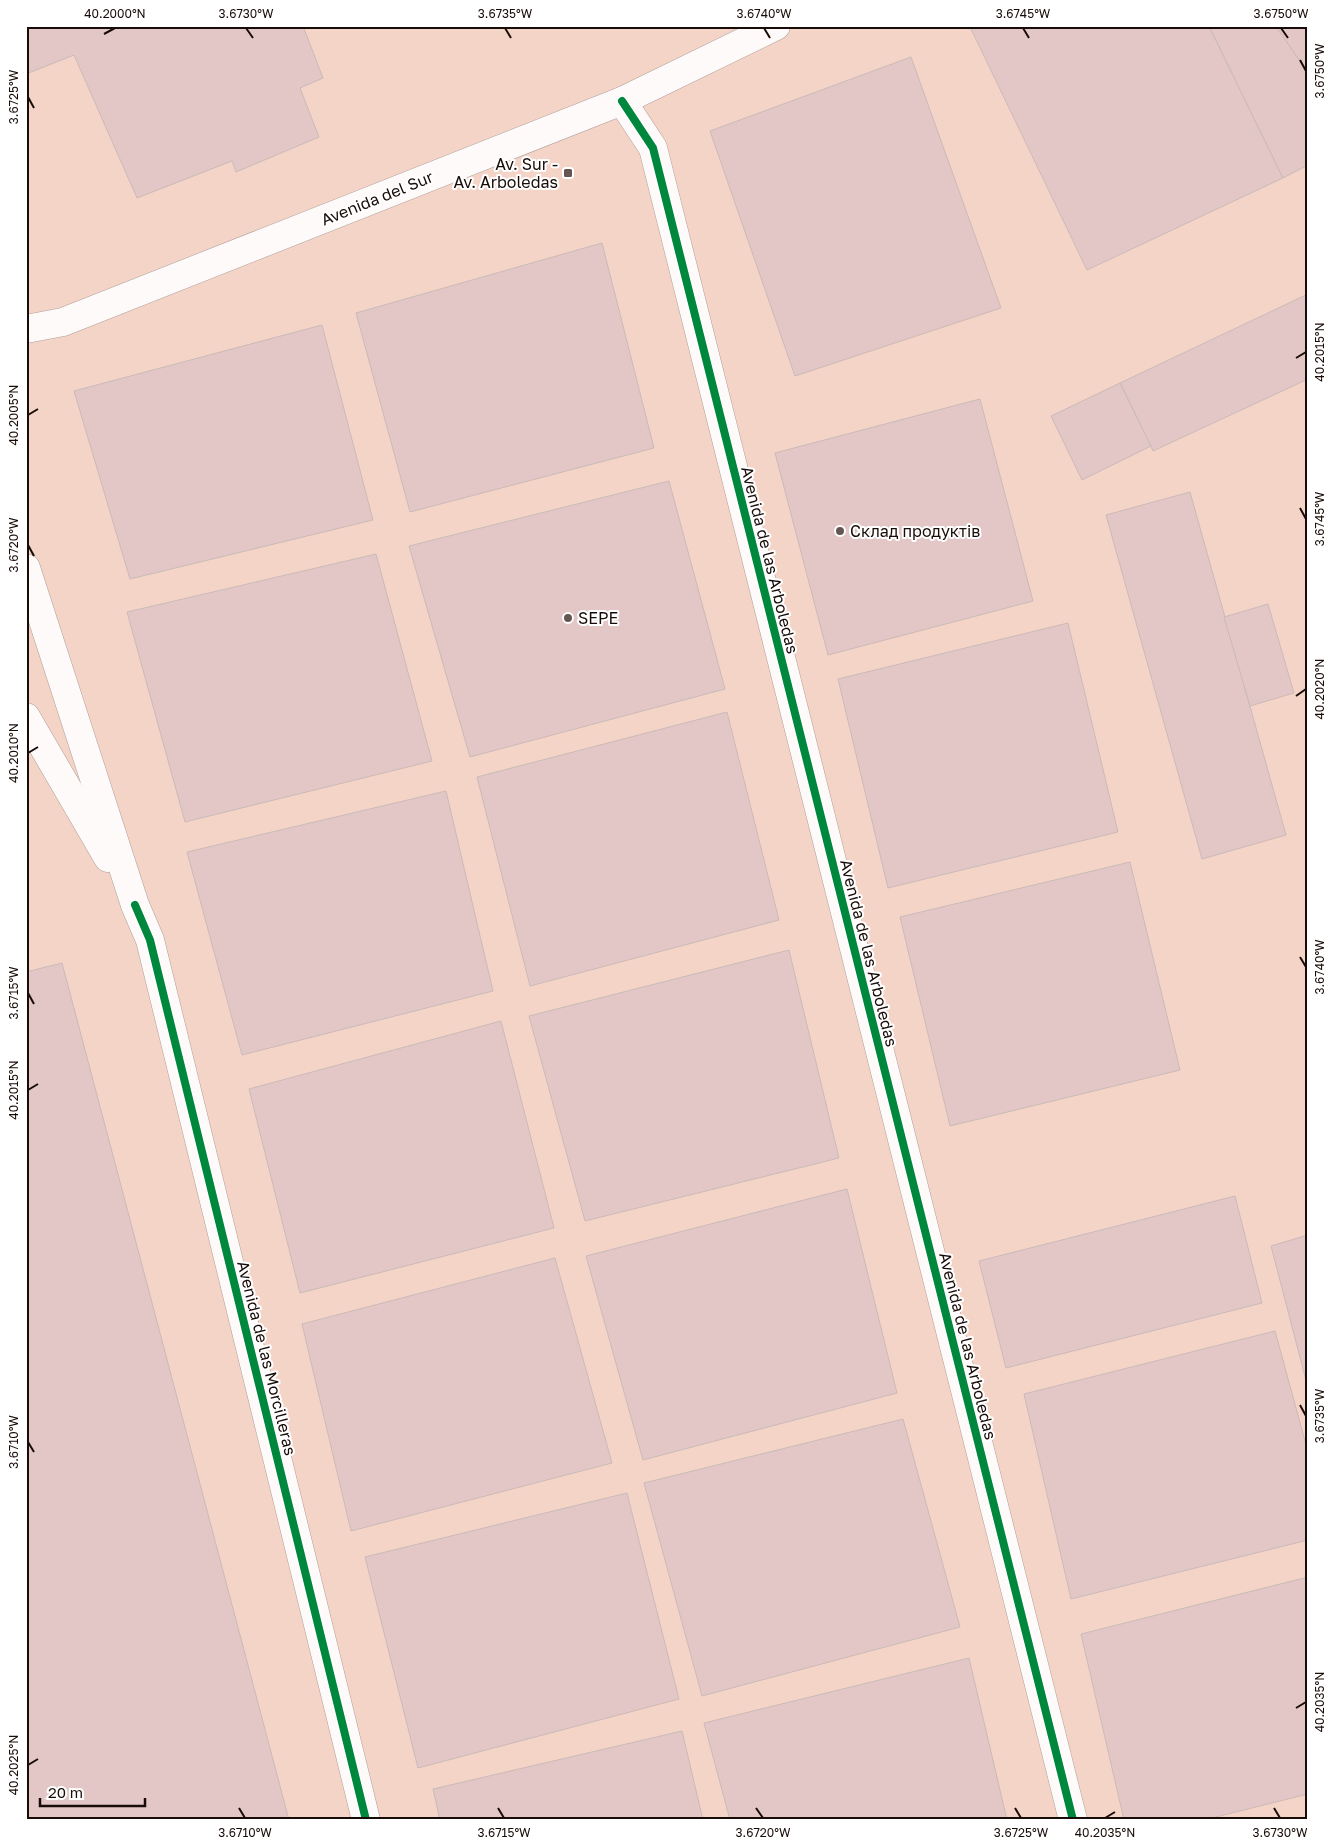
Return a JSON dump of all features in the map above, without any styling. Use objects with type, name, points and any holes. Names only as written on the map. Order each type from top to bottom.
[{"type":"street","name":"Avenida del Sur","points":[[26,329],[63,322],[622,100],[776,26]]},
{"type":"street","name":"Avenida de las Arboledas","points":[[622,100],[652,148],[1073,1820]]},
{"type":"street","points":[[26,568],[135,905]]},
{"type":"street","points":[[26,717],[135,905]]},
{"type":"street","name":"Avenida de las Morcilleras","points":[[135,905],[150,940],[366,1820]]},
{"type":"shaded area","points":[[26,26],[1308,26],[1308,1820],[26,1820]]},
{"type":"building","points":[[26,26],[303,26],[323,78],[300,88],[319,137],[236,172],[232,161],[137,198],[74,55],[26,74]]},
{"type":"building","points":[[977,26],[1209,26],[1283,178],[1087,270],[971,29]]},
{"type":"building","points":[[1209,26],[1276,26],[1308,73],[1308,165],[1283,178]]},
{"type":"building","points":[[1276,26],[1308,26],[1308,73]]},
{"type":"building","points":[[911,57],[1001,308],[795,376],[710,131]]},
{"type":"building","points":[[602,243],[654,448],[410,512],[356,313]]},
{"type":"building","points":[[1308,294],[1308,379],[1153,451],[1120,383]]},
{"type":"building","points":[[322,325],[373,520],[130,579],[74,391]]},
{"type":"building","points":[[1120,383],[1151,446],[1082,480],[1051,416]]},
{"type":"building","points":[[980,399],[1033,601],[828,655],[775,453]]},
{"type":"building","name":"SEPE","points":[[669,481],[725,689],[470,757],[409,546]]},
{"type":"building","points":[[1190,492],[1286,835],[1202,859],[1106,515]]},
{"type":"building","points":[[376,554],[432,761],[185,822],[127,612]]},
{"type":"building","points":[[1268,604],[1294,693],[1250,706],[1224,617]]},
{"type":"building","points":[[1068,623],[1118,832],[888,888],[838,679]]},
{"type":"building","points":[[727,712],[779,920],[530,986],[477,777]]},
{"type":"building","points":[[446,791],[493,991],[242,1055],[187,852]]},
{"type":"building","points":[[1130,862],[1180,1070],[950,1126],[900,917]]},
{"type":"building","points":[[789,950],[839,1158],[585,1221],[529,1016]]},
{"type":"building","points":[[62,963],[289,1820],[26,1820],[26,972]]},
{"type":"building","points":[[501,1021],[554,1228],[300,1293],[249,1089]]},
{"type":"building","points":[[847,1189],[897,1393],[643,1460],[586,1256]]},
{"type":"building","points":[[1235,1196],[1262,1303],[1006,1368],[979,1261]]},
{"type":"building","points":[[1308,1235],[1308,1388],[1271,1246]]},
{"type":"building","points":[[555,1258],[612,1463],[351,1531],[302,1324]]},
{"type":"building","points":[[1275,1331],[1308,1452],[1308,1540],[1071,1599],[1024,1394]]},
{"type":"building","points":[[903,1419],[960,1627],[702,1696],[644,1483]]},
{"type":"building","points":[[627,1493],[679,1699],[418,1768],[365,1557]]},
{"type":"building","points":[[1308,1577],[1308,1794],[1204,1820],[1124,1820],[1081,1634]]},
{"type":"building","points":[[969,1658],[1007,1820],[730,1820],[704,1723]]},
{"type":"building","points":[[682,1731],[703,1820],[440,1820],[433,1789]]},
{"type":"cycle path","points":[[622,101],[653,148],[1073,1820]]},
{"type":"cycle path","points":[[135,905],[150,940],[366,1820]]},
{"type":"place","name":"Av. Sur - Av. Arboledas","points":[[568,173]]},
{"type":"place","name":"Склад продуктів","points":[[840,531]]},
{"type":"place","name":"SEPE","points":[[568,618]]}]
